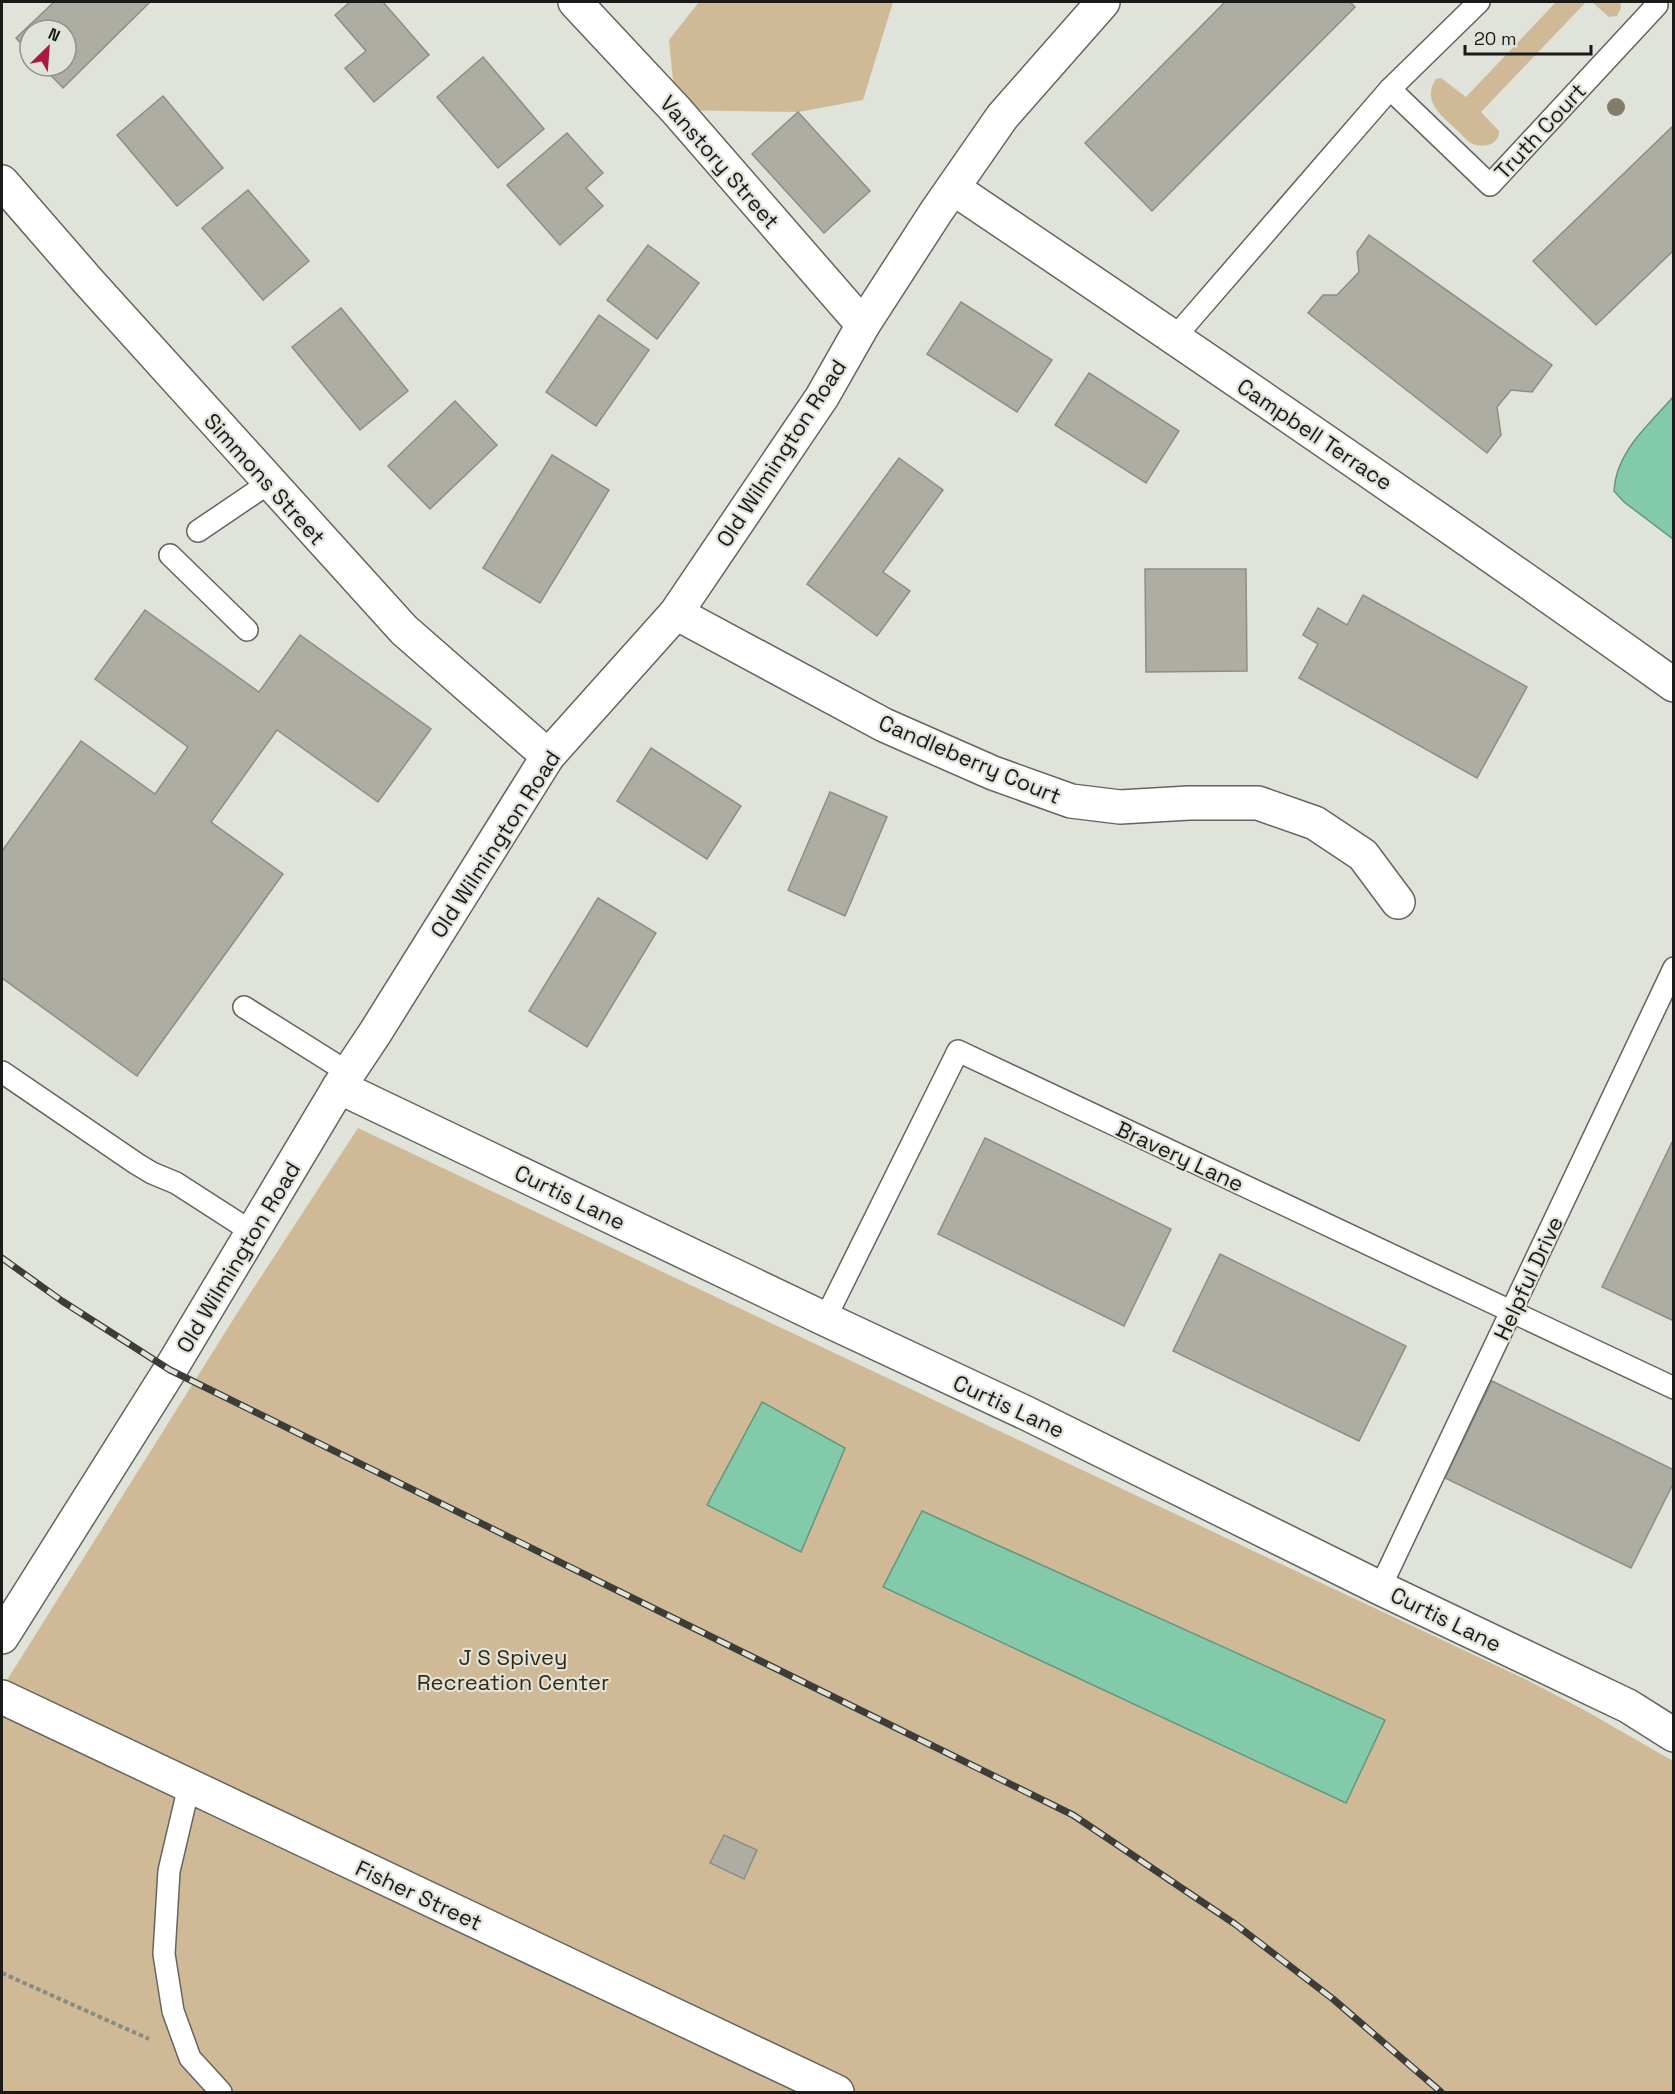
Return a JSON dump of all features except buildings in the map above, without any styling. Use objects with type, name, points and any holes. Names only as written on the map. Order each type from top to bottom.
[{"type":"street","name":"Vanstory Street","points":[[575,2],[676,110],[863,325]]},
{"type":"street","name":"Old Wilmington Road","points":[[2,1637],[170,1370],[344,1080],[548,756],[676,613],[822,397],[863,325],[1002,117],[1102,2]]},
{"type":"street","name":"Simmons Street","points":[[2,182],[268,483],[404,630],[548,756]]},
{"type":"street","name":"Campbell Terrace","points":[[953,188],[1513,570],[1674,685]]},
{"type":"street","name":"Candleberry Court","points":[[676,613],[884,725],[993,773],[1071,801],[1120,807],[1258,802],[1315,823],[1363,855],[1398,902]]},
{"type":"street","name":"Curtis Lane","points":[[344,1080],[825,1319],[1026,1413],[1380,1588],[1628,1706],[1674,1735]]},
{"type":"street","name":"Fisher Street","points":[[2,1697],[189,1786],[795,2084],[837,2092]]},
{"type":"lane","points":[[1175,338],[1390,89],[1479,2]]},
{"type":"lane","name":"Truth Court","points":[[1390,89],[1490,184],[1657,4],[1654,2]]},
{"type":"lane","points":[[198,531],[268,483]]},
{"type":"lane","points":[[170,555],[247,630]]},
{"type":"lane","name":"Helpful Drive","points":[[1380,1588],[1674,968]]},
{"type":"lane","points":[[244,1007],[344,1080]]},
{"type":"lane","name":"Bravery Lane","points":[[825,1319],[958,1051],[1674,1389]]},
{"type":"lane","points":[[2,1072],[137,1164],[176,1183],[252,1232]]},
{"type":"lane","points":[[189,1786],[169,1871],[164,1954],[173,2011],[190,2058],[221,2092]]},
{"type":"path","points":[[2,1973],[190,2058]]},
{"type":"green space","points":[[699,2],[893,2],[863,100],[798,112],[676,110],[669,40]]},
{"type":"green space","points":[[1556,2],[1586,2],[1481,112],[1499,131],[1497,140],[1485,146],[1471,143],[1435,108],[1431,94],[1436,79],[1441,78],[1466,97]]},
{"type":"green space","points":[[1592,2],[1620,2],[1621,8],[1617,16],[1609,17]]},
{"type":"green space","name":"J S Spivey Recreation Center","points":[[358,1128],[1529,1681],[1673,1761],[1673,2092],[2,2092],[2,1688],[236,1315]]},
{"type":"shaded area","points":[[1673,397],[1673,539],[1624,502],[1614,491],[1616,477],[1627,451],[1644,428]]},
{"type":"shaded area","points":[[762,1402],[845,1448],[801,1552],[707,1505]]},
{"type":"shaded area","points":[[922,1511],[1385,1720],[1346,1803],[883,1587]]},
{"type":"railway","points":[[2,1258],[62,1301],[170,1370],[1073,1815],[1235,1924],[1333,1999],[1441,2092]]}]
